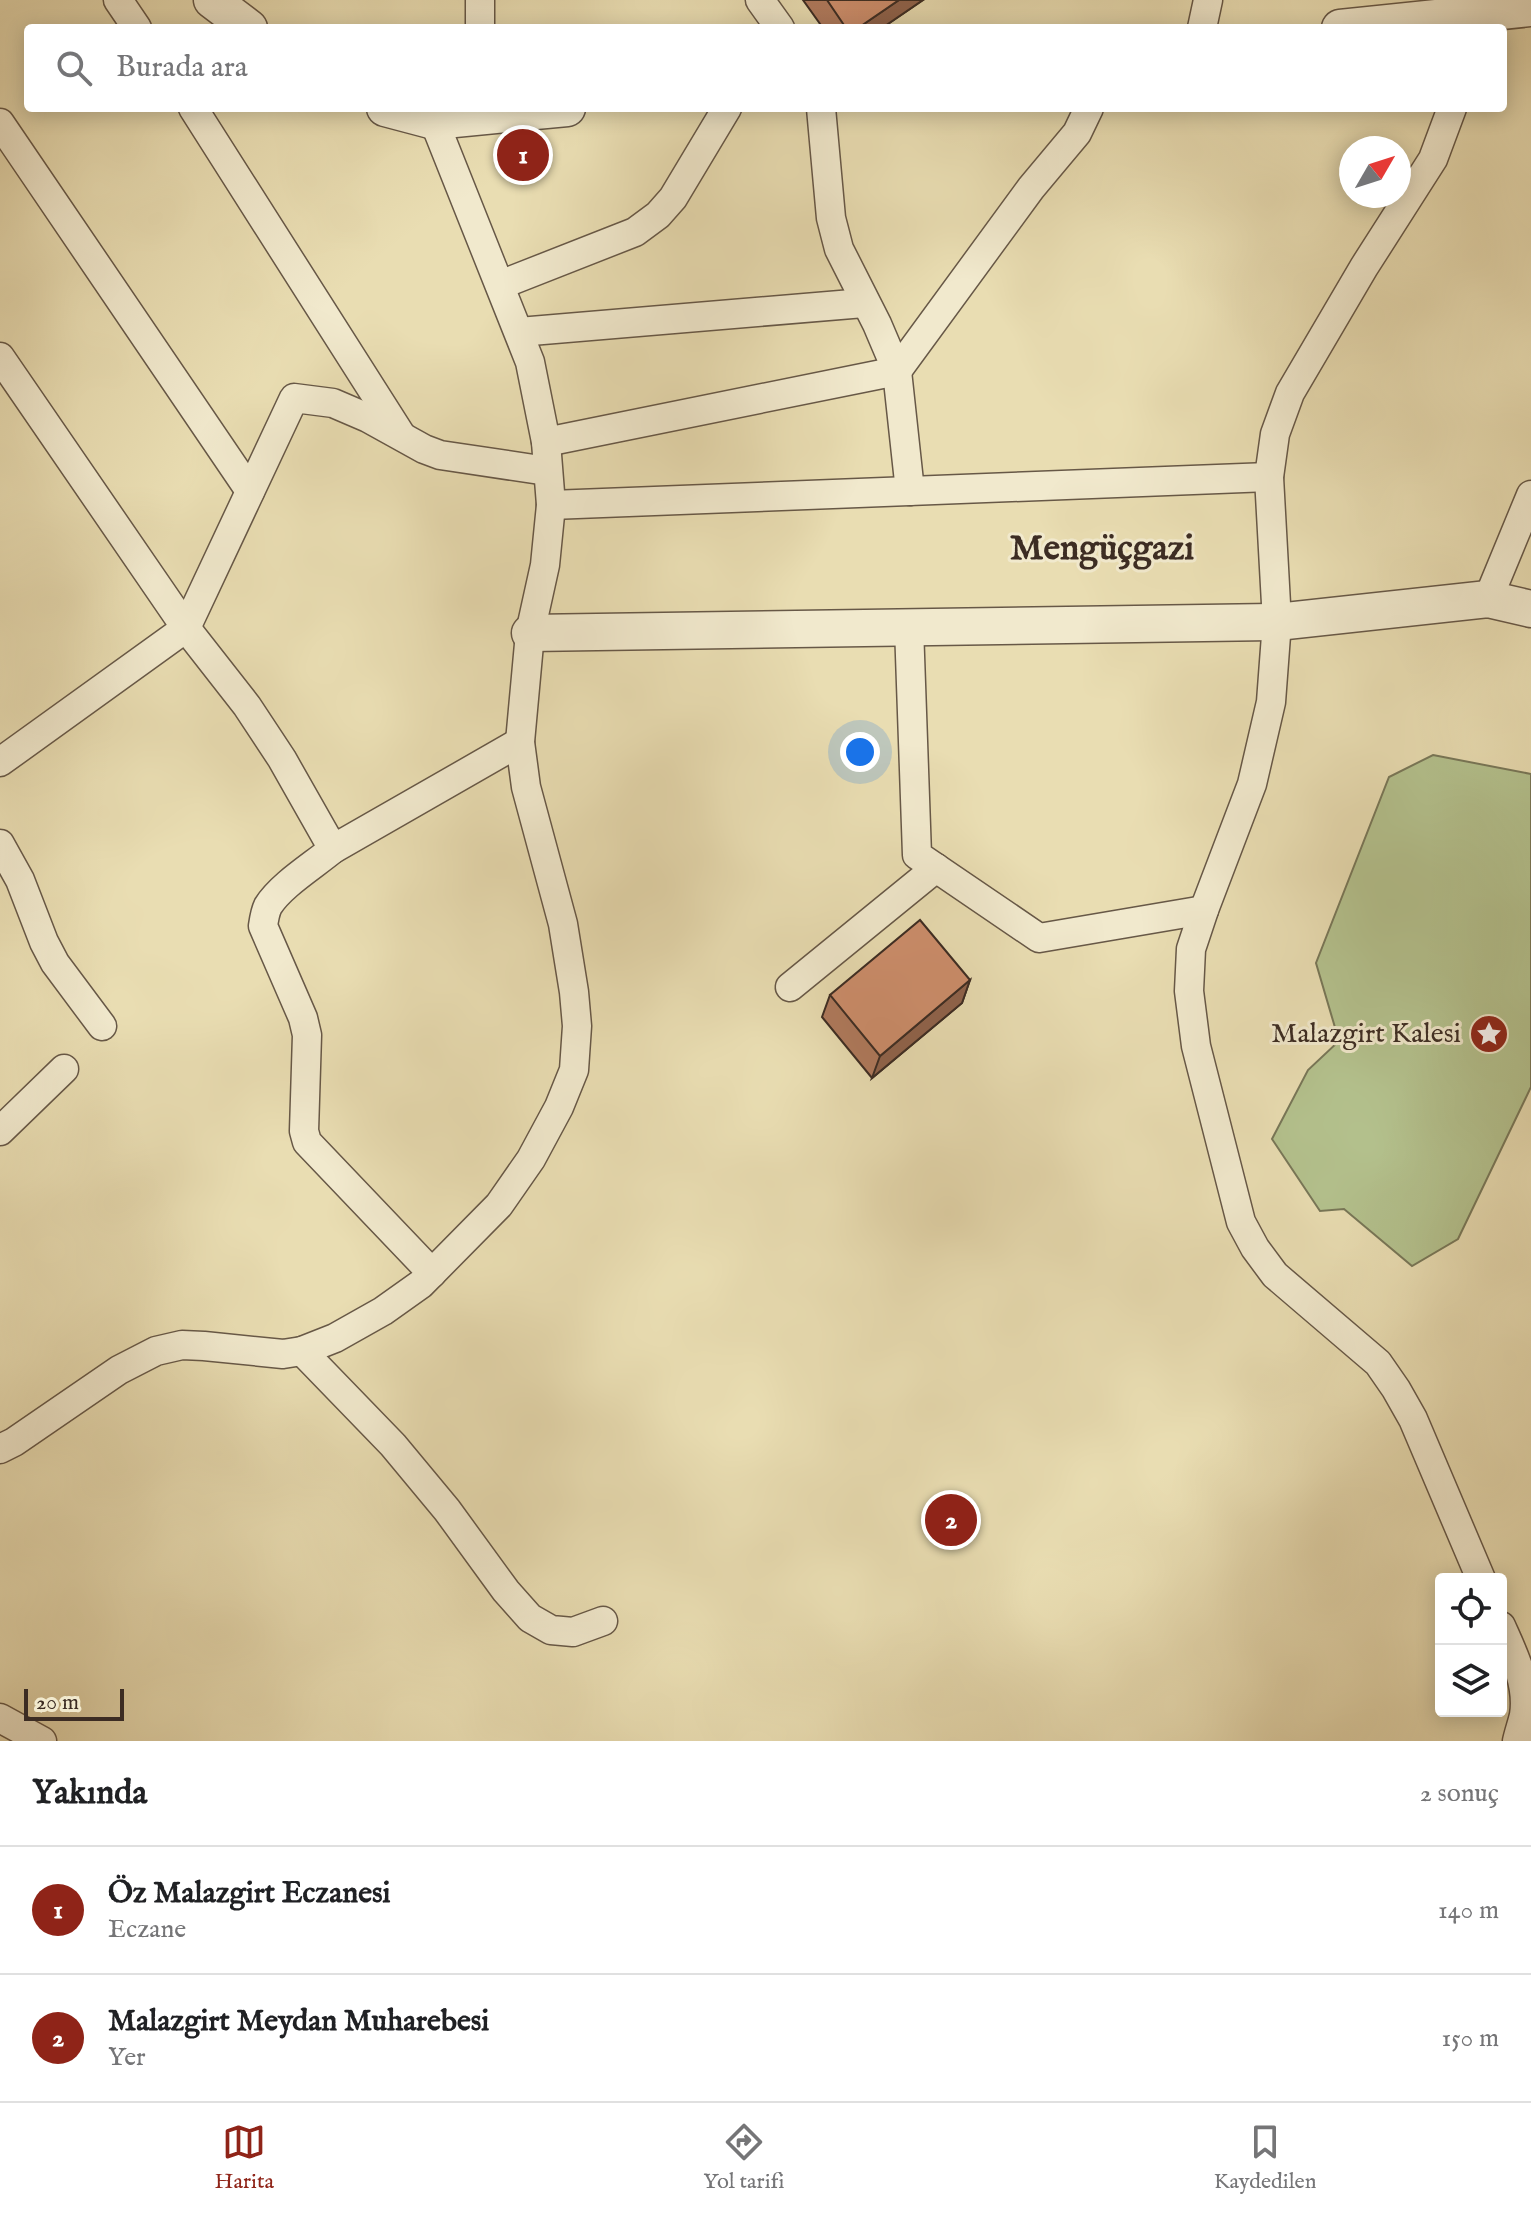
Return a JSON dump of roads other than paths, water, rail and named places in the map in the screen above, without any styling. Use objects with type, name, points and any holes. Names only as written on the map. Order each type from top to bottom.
[{"type":"street","points":[[118,0],[134,24]]},
{"type":"street","points":[[212,0],[244,24]]},
{"type":"street","points":[[480,0],[480,24]]},
{"type":"street","points":[[760,0],[777,24]]},
{"type":"street","points":[[1203,24],[1208,0]]},
{"type":"street","points":[[1419,24],[1459,22],[1512,6]]},
{"type":"street","points":[[196,112],[404,439]]},
{"type":"street","points":[[213,136],[216,112]]},
{"type":"street","points":[[400,112],[434,121],[479,112]]},
{"type":"street","points":[[500,285],[635,232],[658,215],[673,198],[725,112]]},
{"type":"street","points":[[821,112],[831,218],[839,249],[897,371],[910,491]]},
{"type":"street","points":[[546,442],[897,371],[1031,188],[1077,133],[1087,112]]},
{"type":"street","points":[[1451,112],[1433,159],[1364,267],[1290,393],[1275,434],[1269,477],[1277,622],[1271,702],[1252,784],[1191,949],[1189,991],[1196,1046],[1241,1222],[1275,1275],[1378,1363],[1396,1389],[1413,1419],[1478,1573]]},
{"type":"street","points":[[0,1449],[119,1370],[156,1351],[182,1345],[283,1354],[302,1351],[335,1338],[383,1311],[421,1284],[499,1205],[531,1159],[559,1107],[574,1070],[577,1026],[563,924],[526,787],[520,742],[530,633],[545,565],[551,505],[546,442],[530,362],[434,121]]},
{"type":"street","points":[[0,123],[250,491]]},
{"type":"street","points":[[519,332],[864,303]]},
{"type":"street","points":[[0,357],[186,628],[247,706],[282,759],[333,849]]},
{"type":"street","points":[[333,403],[348,391],[362,371]]},
{"type":"street","points":[[0,762],[186,628],[294,398],[333,403],[440,455],[547,471]]},
{"type":"street","points":[[551,505],[1269,477]]},
{"type":"street","points":[[1488,599],[1531,495]]},
{"type":"street","points":[[530,633],[1277,622],[1488,599],[1531,609]]},
{"type":"street","points":[[909,627],[917,855],[1039,938],[1204,910]]},
{"type":"street","points":[[432,1273],[307,1142],[304,1131],[307,1035],[303,1018],[263,926],[264,915],[281,892],[333,849],[520,742]]},
{"type":"street","points":[[0,844],[20,880],[55,963],[102,1026]]},
{"type":"street","points":[[790,987],[936,868]]},
{"type":"street","points":[[0,1131],[64,1069]]},
{"type":"street","points":[[302,1351],[393,1445],[530,1618],[551,1630],[573,1632],[603,1621]]},
{"type":"street","points":[[1507,1640],[1517,1662],[1523,1689],[1524,1712],[1517,1741]]},
{"type":"street","points":[[0,1718],[42,1741]]},
{"type":"place","name":"Öz Malazgirt Eczanesi","points":[[523,155]]},
{"type":"place","name":"Malazgirt Kalesi","points":[[1489,1034]]},
{"type":"place","name":"Malazgirt Meydan Muharebesi","points":[[951,1520]]},
{"type":"district","name":"Mengüçgazi","points":[[1102,549]]}]
